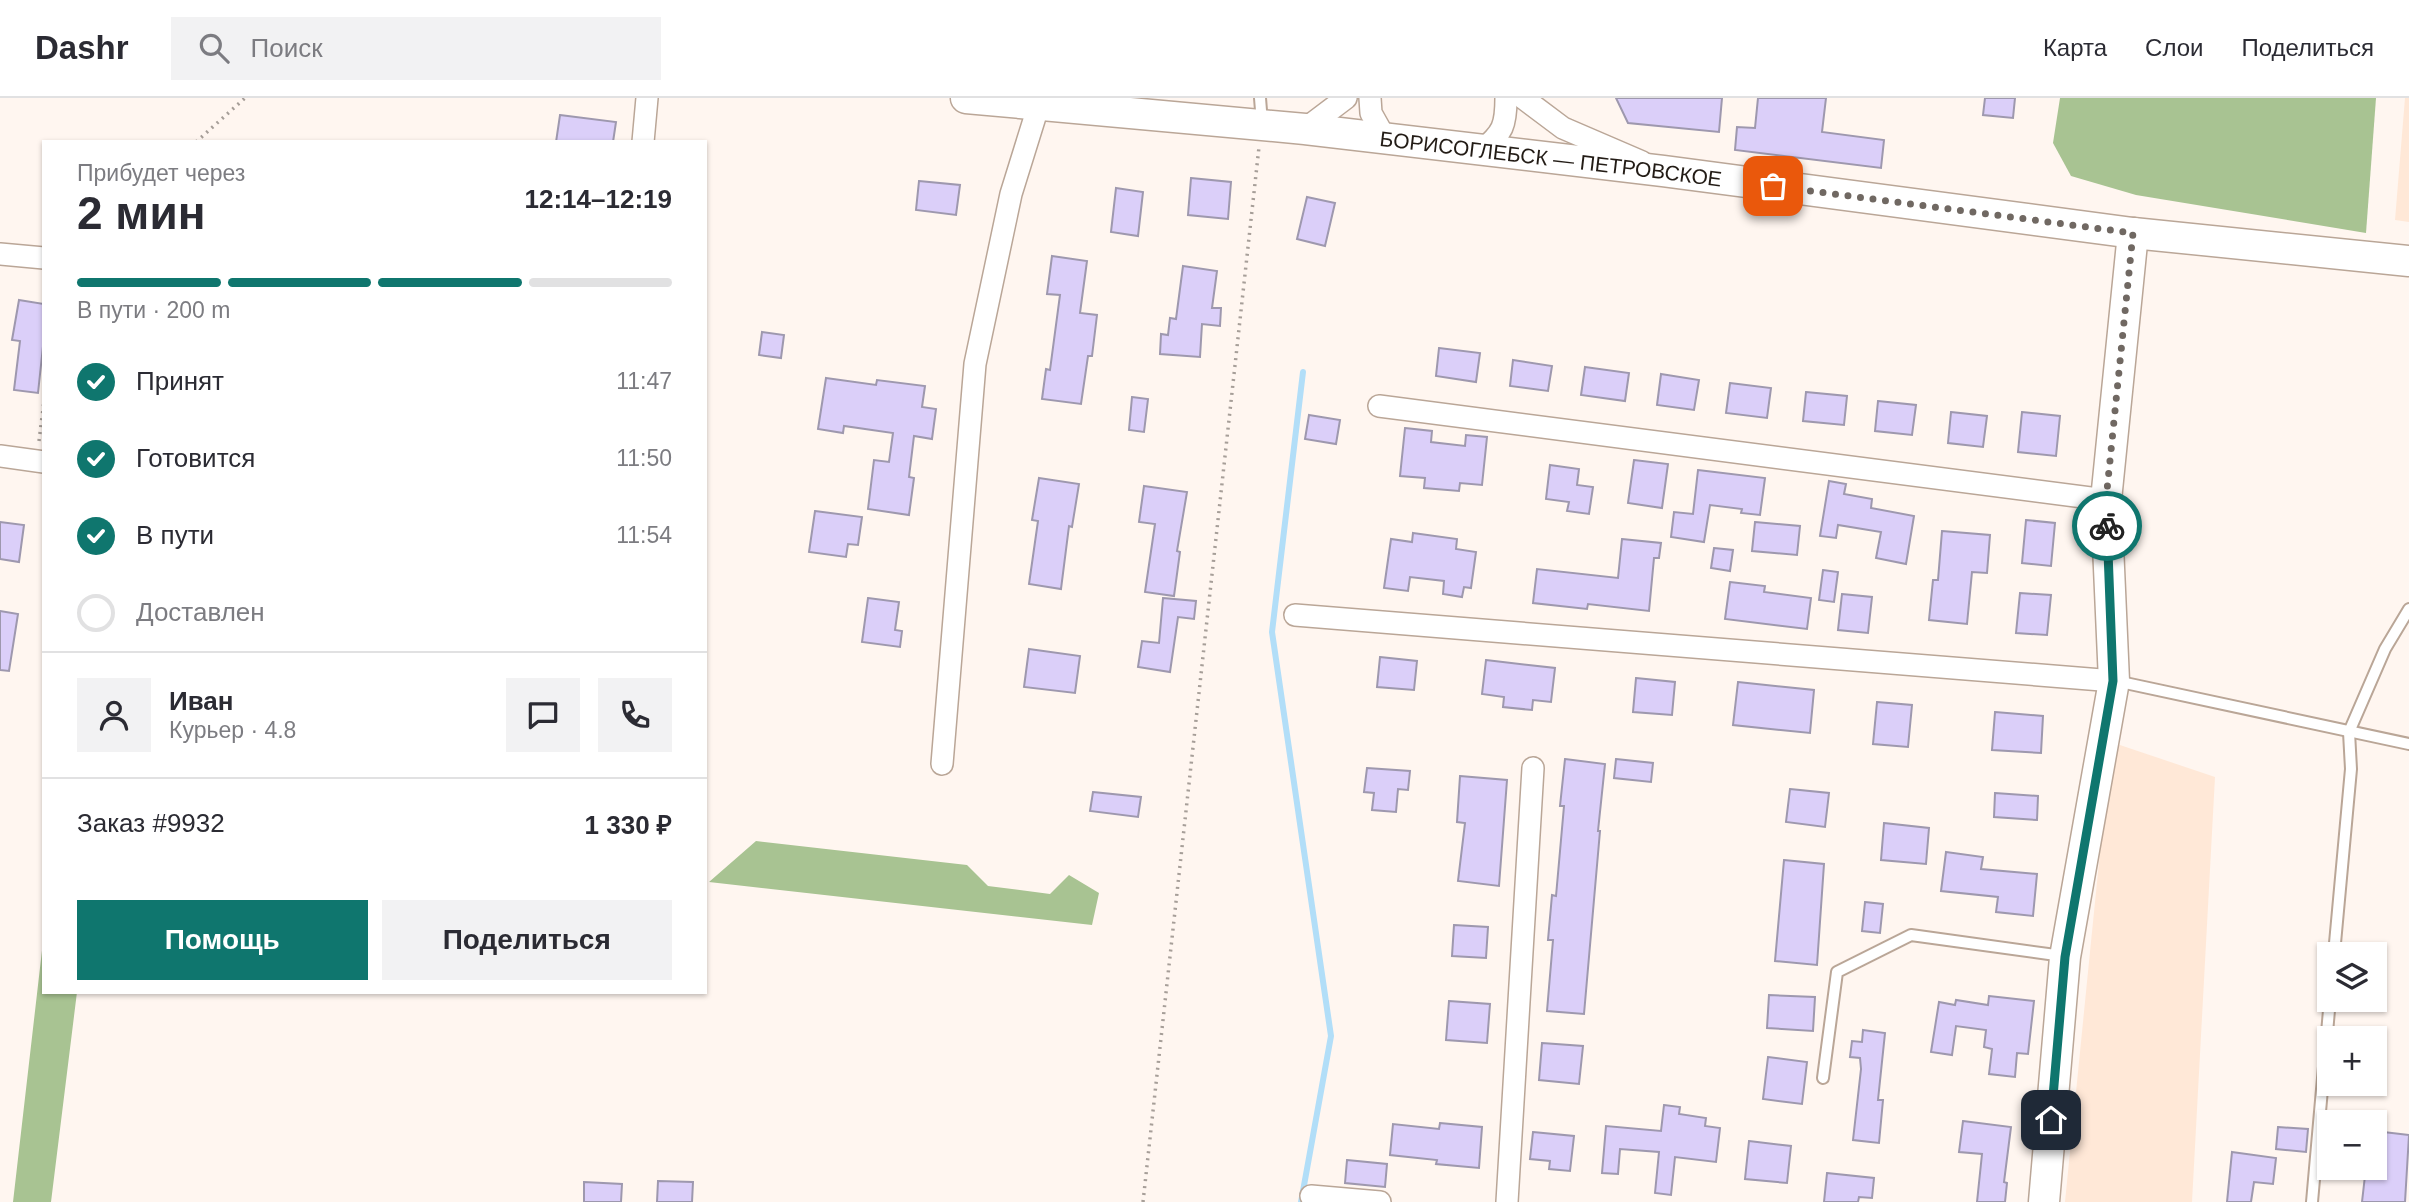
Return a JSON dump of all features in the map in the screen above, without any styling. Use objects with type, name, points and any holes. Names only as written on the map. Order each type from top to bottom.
[{"type":"street","points":[[643,140],[647,98]]},
{"type":"street","name":"БОРИСОГЛЕБСК — ПЕТРОВСКОЕ","points":[[966,98],[1039,104],[1261,111],[1305,129],[1663,171],[2133,233],[2409,261]]},
{"type":"street","points":[[1305,129],[1346,98]]},
{"type":"street","points":[[1370,98],[1371,113],[1385,138]]},
{"type":"street","points":[[1482,150],[1497,138],[1503,127],[1506,98]]},
{"type":"street","points":[[1524,98],[1563,128],[1663,171]]},
{"type":"street","points":[[942,764],[975,365],[1011,194],[1039,104]]},
{"type":"street","points":[[2044,1202],[2065,957],[2113,681],[2106,500],[2133,233]]},
{"type":"street","points":[[0,254],[42,258]]},
{"type":"street","points":[[1379,406],[2106,500]]},
{"type":"street","points":[[0,456],[40,461]]},
{"type":"street","points":[[1295,615],[2113,681]]},
{"type":"street","points":[[1507,1202],[1533,768]]},
{"type":"street","points":[[1311,1196],[1380,1202]]},
{"type":"lane","points":[[2335,942],[2351,769],[2349,732],[2385,649],[2409,610]]},
{"type":"lane","points":[[2113,681],[2409,744]]},
{"type":"lane","points":[[1823,1078],[1837,972],[1911,935],[2065,957]]},
{"type":"lane","points":[[2312,1202],[2329,1012]]},
{"type":"path","points":[[198,140],[245,98]]},
{"type":"path","points":[[1143,1202],[1261,111]]},
{"type":"path","points":[[40,461],[42,431]]},
{"type":"shaded area","points":[[2405,98],[2409,98],[2409,222],[2395,220]]},
{"type":"shaded area","points":[[2111,742],[2215,777],[2192,1202],[2065,1202]]},
{"type":"green space","points":[[2060,98],[2376,98],[2366,233],[2136,195],[2071,176],[2053,143]]},
{"type":"green space","points":[[756,841],[967,865],[988,886],[1050,894],[1069,875],[1099,893],[1092,925],[709,882]]},
{"type":"green space","points":[[42,950],[42,994],[77,994],[51,1202],[13,1202]]},
{"type":"building","points":[[1616,98],[1722,98],[1719,132],[1628,123]]},
{"type":"building","points":[[1758,98],[1826,98],[1822,132],[1884,140],[1881,168],[1735,150],[1737,127],[1755,128]]},
{"type":"building","points":[[1985,98],[2015,98],[2013,118],[1983,115]]},
{"type":"building","points":[[560,115],[616,122],[613,140],[556,140]]},
{"type":"building","points":[[1191,178],[1231,182],[1228,219],[1188,215]]},
{"type":"building","points":[[919,181],[960,185],[956,215],[916,210]]},
{"type":"building","points":[[1116,188],[1143,192],[1138,236],[1111,232]]},
{"type":"building","points":[[1307,197],[1335,203],[1325,246],[1297,239]]},
{"type":"building","points":[[1052,256],[1087,261],[1080,313],[1097,315],[1092,356],[1088,356],[1081,404],[1042,399],[1046,369],[1050,370],[1060,295],[1047,294]]},
{"type":"building","points":[[1183,266],[1217,271],[1212,308],[1221,308],[1220,326],[1202,324],[1200,357],[1160,354],[1161,334],[1168,335],[1170,318],[1176,319]]},
{"type":"building","points":[[19,300],[42,304],[42,356],[38,393],[14,390],[20,341],[12,340]]},
{"type":"building","points":[[762,332],[784,335],[781,358],[759,355]]},
{"type":"building","points":[[1439,348],[1480,353],[1476,382],[1436,376]]},
{"type":"building","points":[[1513,360],[1552,366],[1548,391],[1510,386]]},
{"type":"building","points":[[1585,367],[1629,373],[1625,401],[1581,395]]},
{"type":"building","points":[[1661,374],[1699,380],[1694,410],[1657,405]]},
{"type":"building","points":[[826,378],[876,385],[877,380],[925,386],[922,407],[936,409],[932,439],[914,436],[909,477],[914,478],[909,515],[868,509],[874,460],[889,462],[893,433],[844,426],[843,433],[818,429]]},
{"type":"building","points":[[1730,383],[1771,388],[1767,418],[1726,413]]},
{"type":"building","points":[[1806,392],[1847,396],[1844,425],[1803,421]]},
{"type":"building","points":[[1132,397],[1148,399],[1144,432],[1129,430]]},
{"type":"building","points":[[1878,401],[1916,405],[1912,435],[1875,431]]},
{"type":"building","points":[[1951,412],[1987,416],[1983,447],[1948,443]]},
{"type":"building","points":[[2022,412],[2060,416],[2056,456],[2018,452]]},
{"type":"building","points":[[1309,415],[1340,420],[1336,444],[1305,439]]},
{"type":"building","points":[[1405,428],[1432,431],[1431,442],[1465,446],[1466,435],[1487,437],[1482,485],[1460,483],[1459,491],[1424,488],[1425,478],[1400,476]]},
{"type":"building","points":[[1634,460],[1668,464],[1662,508],[1628,503]]},
{"type":"building","points":[[1550,465],[1579,469],[1577,485],[1593,487],[1589,514],[1567,511],[1569,502],[1546,499]]},
{"type":"building","points":[[1698,470],[1765,478],[1760,515],[1741,513],[1742,509],[1710,505],[1704,542],[1671,537],[1674,512],[1693,514]]},
{"type":"building","points":[[1039,478],[1079,484],[1072,527],[1069,526],[1061,589],[1029,584],[1038,521],[1032,520]]},
{"type":"building","points":[[1829,481],[1846,484],[1844,494],[1872,499],[1871,508],[1914,516],[1906,564],[1876,558],[1881,532],[1838,525],[1836,538],[1820,536]]},
{"type":"building","points":[[1144,486],[1187,492],[1177,551],[1180,552],[1174,596],[1145,592],[1155,524],[1139,522]]},
{"type":"building","points":[[815,511],[862,517],[858,545],[848,544],[846,557],[809,552]]},
{"type":"building","points":[[2026,520],[2055,523],[2051,566],[2022,563]]},
{"type":"building","points":[[0,522],[24,525],[19,562],[0,559]]},
{"type":"building","points":[[1755,522],[1800,526],[1797,555],[1752,551]]},
{"type":"building","points":[[1942,531],[1990,535],[1987,573],[1972,572],[1967,624],[1929,620],[1933,580],[1938,580]]},
{"type":"building","points":[[1413,533],[1457,539],[1456,549],[1476,552],[1471,588],[1464,587],[1462,597],[1443,594],[1444,581],[1410,577],[1408,591],[1384,588],[1391,539],[1412,542]]},
{"type":"building","points":[[1622,539],[1661,543],[1659,558],[1654,558],[1649,611],[1588,604],[1587,609],[1533,603],[1537,569],[1618,578]]},
{"type":"building","points":[[1714,548],[1733,550],[1730,571],[1711,568]]},
{"type":"building","points":[[1823,570],[1838,572],[1834,602],[1819,600]]},
{"type":"building","points":[[1730,582],[1765,586],[1764,592],[1811,598],[1807,629],[1725,619]]},
{"type":"building","points":[[2020,593],[2051,595],[2047,635],[2016,633]]},
{"type":"building","points":[[1842,594],[1872,597],[1868,633],[1838,630]]},
{"type":"building","points":[[868,598],[899,602],[895,630],[902,631],[900,647],[862,642]]},
{"type":"building","points":[[1163,598],[1196,601],[1194,619],[1178,617],[1170,672],[1138,667],[1142,641],[1159,643]]},
{"type":"building","points":[[0,611],[18,614],[9,671],[0,670]]},
{"type":"building","points":[[1029,649],[1080,656],[1075,693],[1024,687]]},
{"type":"building","points":[[1380,657],[1417,661],[1414,690],[1377,687]]},
{"type":"building","points":[[1486,660],[1555,668],[1551,702],[1533,700],[1532,710],[1503,707],[1504,697],[1482,694]]},
{"type":"building","points":[[1636,678],[1675,682],[1672,715],[1633,712]]},
{"type":"building","points":[[1738,682],[1814,690],[1810,733],[1733,725]]},
{"type":"building","points":[[1877,702],[1912,705],[1908,747],[1873,744]]},
{"type":"building","points":[[1995,712],[2043,716],[2041,753],[1992,750]]},
{"type":"building","points":[[1565,759],[1605,764],[1584,1014],[1547,1011],[1553,940],[1548,940],[1552,895],[1556,896]]},
{"type":"building","points":[[1616,759],[1653,763],[1651,782],[1614,778]]},
{"type":"building","points":[[1367,768],[1410,771],[1408,790],[1398,789],[1396,812],[1372,810],[1374,793],[1364,792]]},
{"type":"building","points":[[1460,776],[1507,780],[1499,886],[1458,881],[1465,823],[1457,822]]},
{"type":"building","points":[[1790,789],[1829,793],[1825,827],[1786,822]]},
{"type":"building","points":[[1093,792],[1141,797],[1138,817],[1090,811]]},
{"type":"building","points":[[1995,793],[2038,796],[2037,820],[1994,817]]},
{"type":"building","points":[[1884,823],[1929,828],[1926,864],[1881,860]]},
{"type":"building","points":[[1946,852],[1983,857],[1981,869],[2037,874],[2033,916],[1996,912],[1998,897],[1941,891]]},
{"type":"building","points":[[1784,860],[1824,864],[1817,965],[1775,961]]},
{"type":"building","points":[[1865,902],[1883,904],[1880,933],[1862,931]]},
{"type":"building","points":[[1454,925],[1488,927],[1486,958],[1452,956]]},
{"type":"building","points":[[1769,995],[1815,997],[1813,1031],[1767,1028]]},
{"type":"building","points":[[1989,996],[2034,1001],[2028,1054],[2017,1053],[2015,1077],[1989,1074],[1992,1049],[1984,1047],[1986,1030],[1956,1026],[1952,1055],[1931,1052],[1939,1002],[1955,1005],[1956,1000],[1988,1005]]},
{"type":"building","points":[[1449,1001],[1490,1004],[1487,1043],[1446,1040]]},
{"type":"building","points":[[1863,1030],[1885,1033],[1878,1100],[1883,1100],[1879,1143],[1853,1140],[1861,1069],[1860,1058],[1850,1057],[1852,1041],[1862,1042]]},
{"type":"building","points":[[1542,1043],[1583,1046],[1579,1084],[1539,1080]]},
{"type":"building","points":[[1768,1057],[1807,1062],[1802,1104],[1763,1099]]},
{"type":"building","points":[[1664,1105],[1680,1107],[1679,1114],[1706,1118],[1705,1126],[1720,1128],[1716,1162],[1675,1157],[1671,1195],[1655,1193],[1659,1152],[1620,1149],[1618,1174],[1602,1173],[1606,1126],[1661,1131]]},
{"type":"building","points":[[1963,1121],[2011,1127],[2004,1182],[2007,1183],[2005,1202],[1977,1202],[1982,1154],[1959,1152]]},
{"type":"building","points":[[1440,1123],[1482,1127],[1479,1168],[1436,1164],[1437,1160],[1390,1155],[1393,1124],[1439,1129]]},
{"type":"building","points":[[2278,1127],[2308,1129],[2306,1152],[2276,1149]]},
{"type":"building","points":[[1533,1132],[1574,1136],[1570,1171],[1549,1169],[1550,1161],[1530,1159]]},
{"type":"building","points":[[2387,1132],[2409,1135],[2405,1202],[2362,1202],[2365,1180],[2387,1180]]},
{"type":"building","points":[[1749,1141],[1791,1146],[1787,1183],[1745,1179]]},
{"type":"building","points":[[2232,1152],[2276,1158],[2273,1184],[2254,1182],[2251,1202],[2227,1202]]},
{"type":"building","points":[[1347,1160],[1387,1164],[1385,1187],[1345,1183]]},
{"type":"building","points":[[1827,1173],[1874,1178],[1872,1198],[1859,1197],[1858,1202],[1824,1202]]},
{"type":"building","points":[[658,1181],[693,1182],[692,1202],[657,1202]]},
{"type":"building","points":[[584,1182],[622,1184],[621,1202],[584,1202]]},
{"type":"waterway","points":[[1301,1202],[1331,1036],[1272,632],[1303,372]]},
{"type":"way so far","points":[[1773,186],[2133,233],[2106,500],[2107,526]]},
{"type":"route","points":[[2051,1120],[2065,957],[2113,681],[2107,526]]}]
